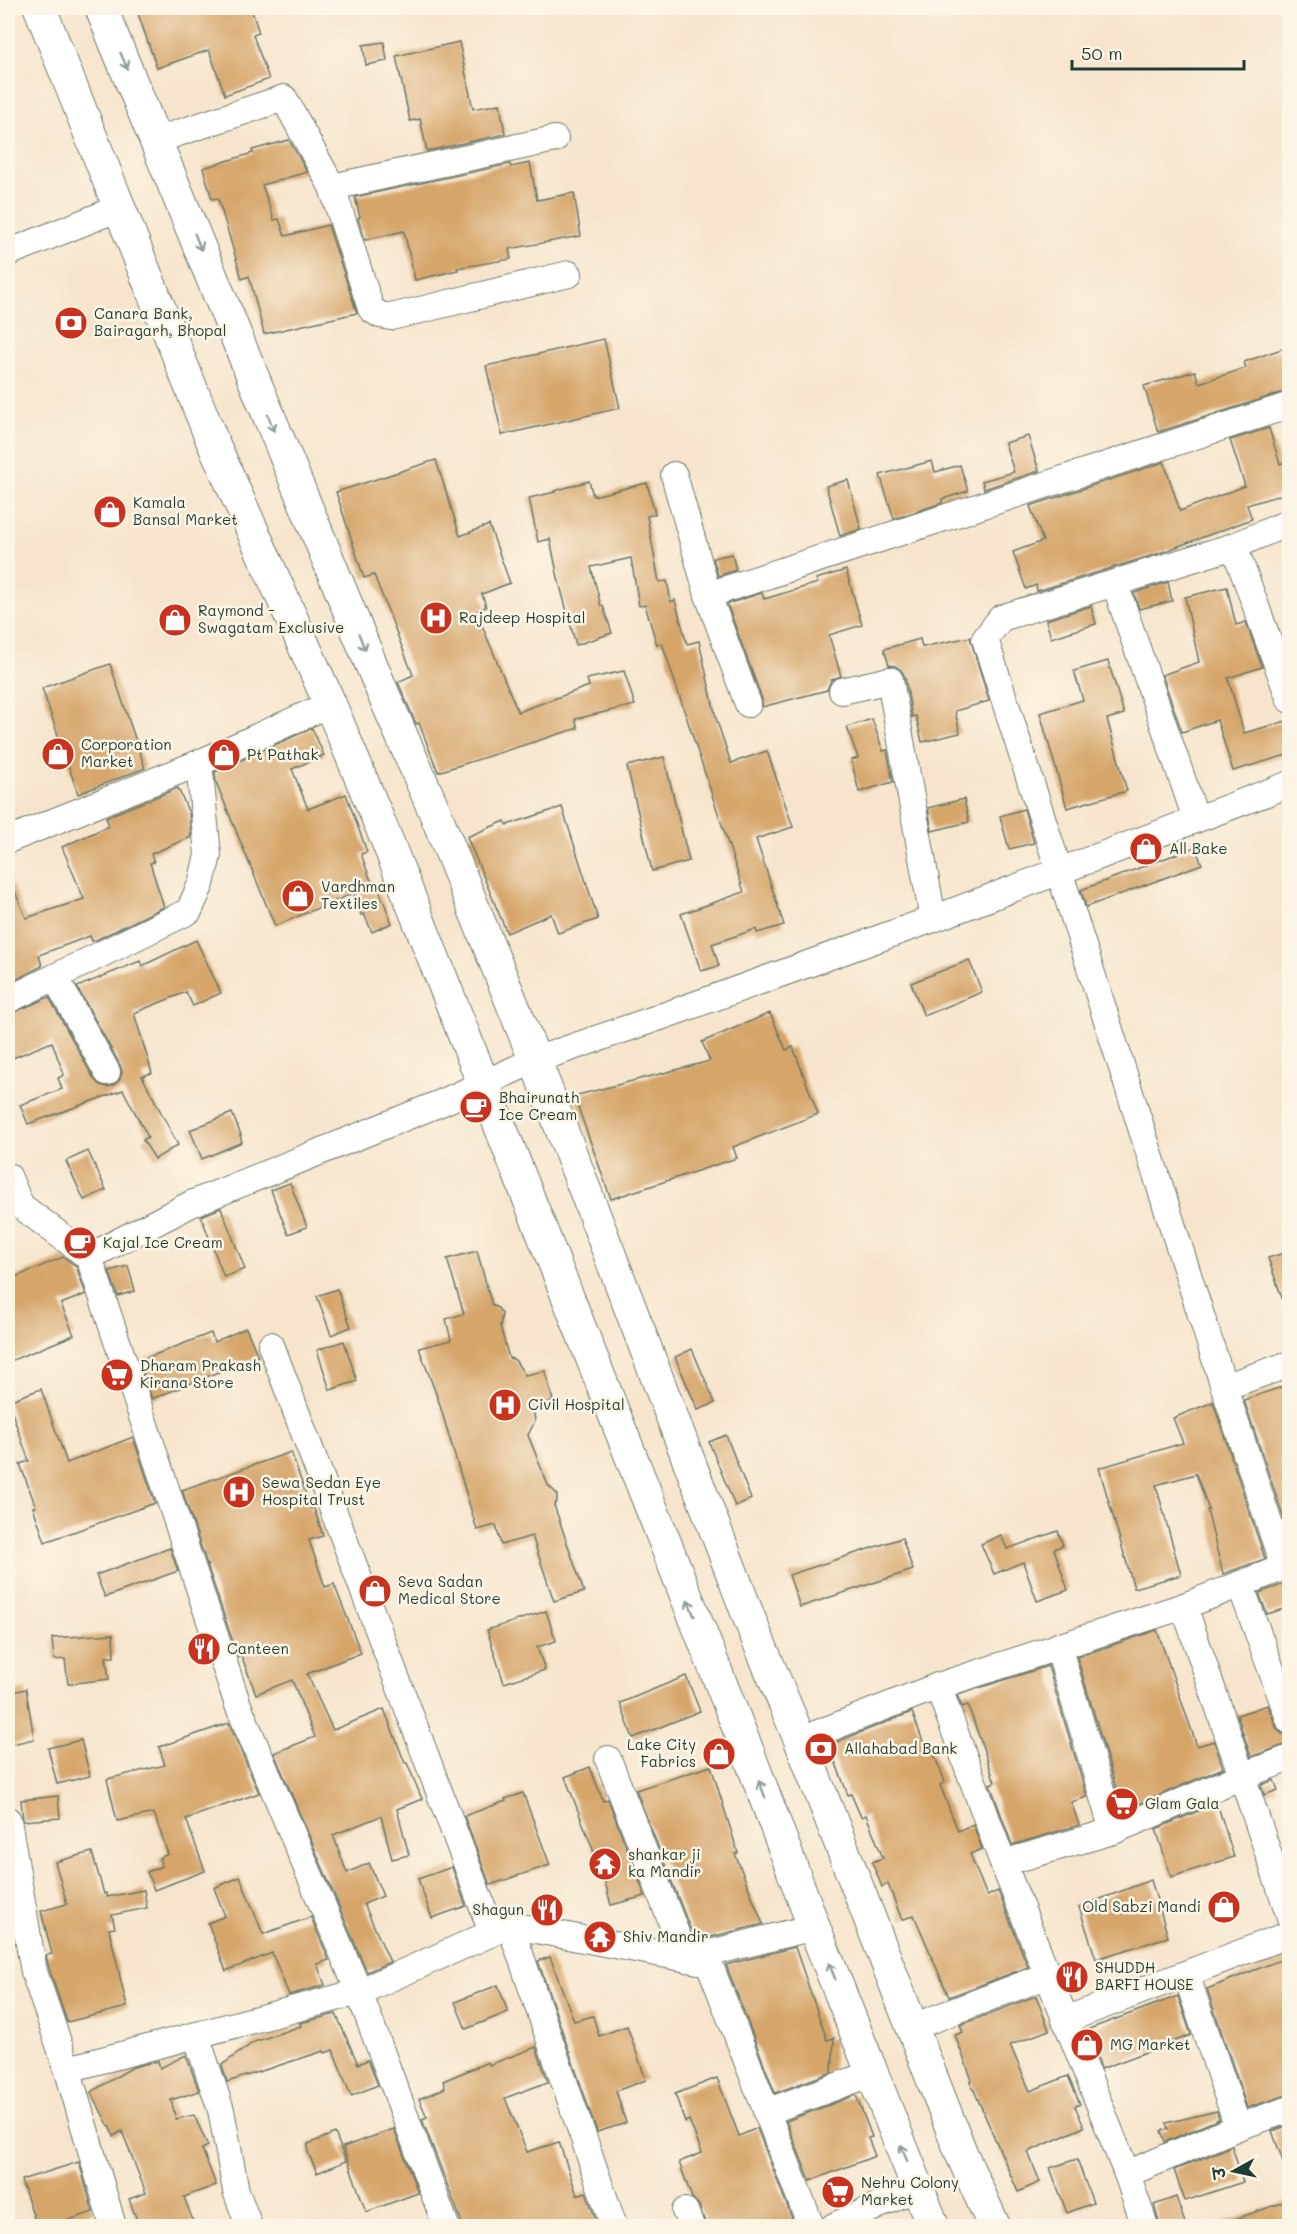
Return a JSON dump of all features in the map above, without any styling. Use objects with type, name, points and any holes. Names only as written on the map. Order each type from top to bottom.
[{"type":"main road","points":[[40,8],[211,438],[330,704],[388,843],[744,1741],[814,1927],[933,2226]]},
{"type":"main road","points":[[101,8],[158,140],[256,387],[383,693],[435,810],[535,1060],[751,1622],[800,1740],[962,2156],[994,2226]]},
{"type":"street","points":[[158,140],[284,98],[332,187],[371,309],[380,315],[392,317],[569,274]]},
{"type":"street","points":[[332,187],[555,139]]},
{"type":"street","points":[[8,253],[119,208]]},
{"type":"street","points":[[708,595],[1290,405]]},
{"type":"street","points":[[674,475],[708,595],[748,704]]},
{"type":"street","points":[[800,1740],[938,1686],[1184,1606],[1287,1566],[1224,1387],[985,639],[1001,618],[1234,546],[1290,522]]},
{"type":"street","points":[[1234,546],[1290,699]]},
{"type":"street","points":[[1115,584],[1196,819]]},
{"type":"street","points":[[842,691],[890,680],[933,919]]},
{"type":"street","points":[[8,840],[199,763],[330,704]]},
{"type":"street","points":[[8,1000],[189,911],[201,884],[208,855],[199,763]]},
{"type":"street","points":[[89,1257],[191,1204],[444,1102],[535,1060],[666,1016],[933,919],[1290,784]]},
{"type":"street","points":[[55,977],[107,1072]]},
{"type":"street","points":[[8,1176],[14,1208],[89,1257],[238,1705],[359,1992],[446,2226]]},
{"type":"street","points":[[271,1345],[501,1929],[614,2226]]},
{"type":"street","points":[[1224,1387],[1290,1364]]},
{"type":"street","points":[[1240,1584],[1290,1722]]},
{"type":"street","points":[[1184,1606],[1290,1917]]},
{"type":"street","points":[[1058,1646],[1113,1831]]},
{"type":"street","points":[[938,1686],[1003,1863],[1127,2174],[1145,2226]]},
{"type":"street","points":[[1003,1863],[1113,1831],[1290,1758]]},
{"type":"street","points":[[608,1759],[687,1959]]},
{"type":"street","points":[[8,1820],[34,1972],[68,2069],[113,2226]]},
{"type":"street","points":[[687,1959],[814,1927]]},
{"type":"street","points":[[68,2069],[359,1992],[501,1929],[709,1963],[811,2226]]},
{"type":"street","points":[[1065,2020],[1290,1934]]},
{"type":"street","points":[[1186,1974],[1238,2127]]},
{"type":"street","points":[[913,2027],[1048,1975]]},
{"type":"street","points":[[196,2035],[221,2110],[236,2191],[249,2226]]},
{"type":"street","points":[[766,2112],[873,2073]]},
{"type":"street","points":[[1127,2174],[1238,2127],[1290,2109]]},
{"type":"street","points":[[834,2226],[918,2187]]},
{"type":"building","points":[[136,8],[251,8],[259,33],[253,35],[269,79],[225,95],[209,50],[157,68]]},
{"type":"building","points":[[384,42],[387,61],[366,65],[363,45]]},
{"type":"building","points":[[459,42],[473,109],[500,104],[505,134],[427,151],[420,119],[410,121],[396,56]]},
{"type":"building","points":[[289,140],[307,172],[262,185],[274,220],[279,219],[285,236],[328,225],[357,313],[264,334],[249,276],[242,279],[218,198],[212,199],[203,168],[253,153],[252,150]]},
{"type":"building","points":[[530,163],[537,200],[574,193],[581,236],[509,249],[511,259],[457,268],[458,270],[415,280],[404,231],[365,240],[358,218],[360,217],[355,197],[510,164],[511,167]]},
{"type":"building","points":[[604,339],[620,408],[502,435],[486,366]]},
{"type":"building","points":[[1290,346],[1290,390],[1158,432],[1144,386],[1195,371],[1199,383],[1246,368],[1244,362]]},
{"type":"building","points":[[1269,428],[1280,464],[1290,460],[1290,492],[1247,505],[1252,519],[1160,553],[1037,591],[1036,585],[1026,589],[1013,552],[1043,541],[1030,506],[1164,462],[1180,511],[1245,486],[1230,440]]},
{"type":"building","points":[[1028,436],[1039,471],[984,489],[982,481],[1014,472],[1005,443]]},
{"type":"building","points":[[436,460],[460,536],[489,525],[510,583],[482,594],[486,607],[476,611],[518,712],[589,686],[587,679],[624,671],[635,705],[575,719],[578,728],[438,772],[419,723],[416,724],[398,682],[413,675],[374,575],[364,578],[336,492]]},
{"type":"building","points":[[932,461],[935,472],[960,465],[968,491],[942,499],[942,503],[894,519],[880,475]]},
{"type":"building","points":[[848,480],[861,529],[840,536],[826,486]]},
{"type":"building","points":[[589,481],[593,496],[647,483],[655,514],[647,516],[659,582],[667,581],[671,602],[675,600],[687,644],[699,641],[716,718],[731,763],[767,751],[793,827],[756,839],[784,925],[757,933],[756,929],[712,944],[719,966],[701,971],[681,914],[744,892],[662,643],[657,645],[645,605],[639,606],[631,558],[591,567],[601,606],[603,606],[612,633],[576,645],[550,539],[538,542],[529,498]]},
{"type":"building","points":[[732,554],[736,570],[718,576],[713,558]]},
{"type":"building","points":[[846,570],[862,625],[829,635],[841,676],[831,680],[827,690],[762,707],[762,699],[727,604],[762,593],[764,599],[818,583],[816,579]]},
{"type":"building","points":[[1168,582],[1172,601],[1139,609],[1134,593]]},
{"type":"building","points":[[1227,587],[1236,625],[1246,622],[1262,667],[1228,678],[1244,733],[1290,720],[1290,754],[1233,771],[1217,720],[1182,732],[1162,675],[1199,662],[1185,597]]},
{"type":"building","points":[[1091,606],[1096,624],[1051,638],[1046,620]]},
{"type":"building","points":[[970,637],[989,701],[955,711],[960,733],[922,742],[916,716],[912,717],[905,677],[901,670],[889,665],[884,649],[920,639],[922,647]]},
{"type":"building","points":[[1108,661],[1124,714],[1107,719],[1127,791],[1067,808],[1040,713],[1083,700],[1074,671]]},
{"type":"building","points":[[110,664],[145,768],[78,794],[42,688]]},
{"type":"building","points":[[872,719],[883,751],[887,750],[893,782],[859,792],[851,760],[858,758],[847,727]]},
{"type":"building","points":[[312,728],[324,755],[292,769],[308,809],[346,794],[367,852],[361,854],[374,889],[378,887],[392,923],[372,932],[364,914],[361,915],[354,893],[275,926],[216,782],[215,772]]},
{"type":"building","points":[[664,757],[689,861],[652,871],[627,766]]},
{"type":"building","points":[[178,788],[189,813],[191,837],[151,854],[154,862],[150,863],[164,907],[96,940],[92,941],[90,936],[39,955],[42,966],[8,984],[8,875],[26,918],[84,899],[62,847],[109,826],[106,817]]},
{"type":"building","points":[[964,799],[969,822],[932,831],[928,808]]},
{"type":"building","points":[[562,807],[598,919],[558,933],[551,914],[507,933],[467,837],[505,821],[507,825]]},
{"type":"building","points":[[1024,809],[1034,843],[1009,849],[1000,816]]},
{"type":"building","points":[[1195,847],[1202,864],[1086,907],[1081,890]]},
{"type":"building","points":[[196,940],[221,993],[193,1006],[186,992],[134,1013],[152,1073],[142,1076],[178,1145],[155,1159],[143,1140],[148,1137],[123,1090],[28,1124],[20,1105],[62,1089],[58,1078],[64,1075],[52,1042],[8,1060],[8,1015],[49,997],[94,1079],[100,1085],[107,1087],[114,1085],[120,1079],[122,1072],[120,1065],[77,987],[140,961],[142,966]]},
{"type":"building","points":[[969,960],[982,992],[924,1016],[911,983]]},
{"type":"building","points":[[770,1013],[786,1050],[793,1047],[818,1114],[733,1147],[737,1158],[611,1199],[574,1096],[710,1061],[702,1042]]},
{"type":"building","points":[[232,1113],[242,1142],[202,1159],[190,1130]]},
{"type":"building","points":[[88,1151],[106,1190],[84,1200],[66,1161]]},
{"type":"building","points":[[290,1183],[307,1227],[288,1234],[271,1190]]},
{"type":"building","points":[[221,1208],[245,1269],[224,1277],[201,1216]]},
{"type":"building","points":[[477,1251],[492,1305],[502,1314],[500,1326],[509,1358],[515,1360],[525,1375],[545,1371],[553,1401],[533,1407],[535,1421],[528,1435],[548,1485],[557,1494],[557,1501],[554,1505],[584,1592],[554,1601],[532,1536],[501,1545],[496,1525],[477,1530],[439,1402],[419,1348],[451,1340],[446,1319],[464,1314],[447,1259]]},
{"type":"building","points":[[1290,1251],[1290,1312],[1287,1312],[1268,1258]]},
{"type":"building","points":[[63,1257],[76,1266],[86,1294],[61,1304],[74,1335],[8,1362],[8,1280]]},
{"type":"building","points":[[128,1266],[135,1291],[118,1296],[109,1271]]},
{"type":"building","points":[[337,1289],[351,1327],[331,1335],[317,1296]]},
{"type":"building","points":[[246,1328],[258,1356],[152,1399],[139,1361],[211,1333],[214,1342]]},
{"type":"building","points":[[344,1341],[357,1381],[330,1390],[317,1350]]},
{"type":"building","points":[[692,1349],[715,1403],[698,1410],[675,1357]]},
{"type":"building","points":[[1290,1384],[1290,1537],[1244,1400]]},
{"type":"building","points":[[41,1389],[67,1463],[133,1437],[155,1503],[45,1542],[33,1507],[36,1507],[20,1464],[29,1461],[8,1401]]},
{"type":"building","points":[[1213,1402],[1265,1559],[1223,1574],[1207,1510],[1209,1510],[1196,1474],[1156,1485],[1181,1575],[1134,1588],[1099,1468],[1183,1443],[1173,1418]]},
{"type":"building","points":[[726,1435],[751,1499],[735,1506],[709,1442]]},
{"type":"building","points":[[291,1452],[323,1536],[309,1540],[325,1587],[334,1584],[361,1653],[307,1674],[333,1730],[384,1709],[422,1799],[397,1809],[409,1855],[392,1859],[381,1816],[333,1835],[347,1873],[369,1863],[383,1896],[364,1904],[390,1962],[367,1972],[274,1753],[315,1737],[292,1680],[256,1694],[241,1655],[238,1657],[182,1490]]},
{"type":"building","points":[[1058,1531],[1063,1545],[1054,1549],[1068,1590],[1037,1601],[1023,1562],[994,1574],[981,1544],[1001,1535],[1007,1549]]},
{"type":"building","points":[[902,1538],[913,1570],[800,1607],[789,1575]]},
{"type":"building","points":[[170,1548],[178,1571],[105,1597],[96,1575]]},
{"type":"building","points":[[1290,1582],[1290,1607],[1267,1614],[1259,1593]]},
{"type":"building","points":[[546,1611],[556,1641],[537,1647],[545,1670],[504,1683],[487,1630]]},
{"type":"building","points":[[1157,1630],[1197,1746],[1214,1741],[1223,1768],[1123,1811],[1077,1657]]},
{"type":"building","points":[[113,1634],[114,1657],[106,1657],[109,1679],[68,1684],[65,1659],[54,1660],[52,1638]]},
{"type":"building","points":[[1048,1666],[1087,1797],[1071,1802],[1079,1825],[1012,1845],[990,1784],[995,1782],[968,1705],[962,1707],[957,1695]]},
{"type":"building","points":[[686,1676],[700,1711],[633,1738],[620,1703]]},
{"type":"building","points":[[26,1689],[34,1739],[8,1745],[8,1693]]},
{"type":"building","points":[[1268,1705],[1276,1727],[1281,1733],[1290,1736],[1290,1743],[1251,1757],[1237,1715]]},
{"type":"building","points":[[912,1712],[924,1744],[929,1742],[945,1782],[940,1785],[958,1831],[973,1824],[982,1849],[970,1854],[987,1896],[998,1891],[1028,1967],[949,1997],[914,1915],[902,1920],[888,1884],[882,1887],[872,1862],[883,1858],[866,1815],[861,1817],[851,1794],[848,1795],[829,1745]]},
{"type":"building","points":[[229,1723],[259,1793],[186,1819],[205,1871],[154,1890],[147,1872],[162,1866],[159,1858],[168,1854],[154,1813],[117,1821],[107,1779],[165,1765],[159,1747]]},
{"type":"building","points":[[81,1740],[90,1776],[57,1784],[48,1748]]},
{"type":"building","points":[[711,1766],[738,1853],[735,1854],[763,1924],[695,1941],[636,1790]]},
{"type":"building","points":[[590,1767],[603,1801],[608,1799],[645,1896],[611,1905],[597,1851],[594,1852],[565,1777]]},
{"type":"building","points":[[1274,1780],[1278,1790],[1264,1795],[1261,1785]]},
{"type":"building","points":[[523,1793],[550,1865],[490,1885],[464,1816]]},
{"type":"building","points":[[58,1796],[60,1818],[23,1821],[21,1800]]},
{"type":"building","points":[[1217,1803],[1234,1857],[1171,1877],[1156,1829]]},
{"type":"building","points":[[92,1852],[104,1894],[106,1893],[107,1897],[144,1890],[147,1908],[112,1915],[115,1928],[109,1929],[127,2007],[67,2022],[49,1968],[46,1955],[52,1954],[41,1911],[67,1904],[55,1862]]},
{"type":"building","points":[[452,1867],[466,1906],[432,1918],[418,1879]]},
{"type":"building","points":[[240,1877],[263,1934],[311,1917],[329,1960],[317,1964],[325,1985],[289,1995],[272,1953],[226,1971],[208,1923],[225,1916],[214,1888]]},
{"type":"building","points":[[1151,1880],[1168,1937],[1096,1959],[1079,1907]]},
{"type":"building","points":[[795,1947],[827,2040],[834,2038],[832,2072],[775,2093],[726,1965]]},
{"type":"building","points":[[1290,1956],[1290,2094],[1247,2108],[1207,1989]]},
{"type":"building","points":[[550,1957],[574,2021],[593,2016],[599,2036],[627,2026],[646,2080],[616,2091],[626,2123],[597,2132],[538,1961]]},
{"type":"building","points":[[498,1985],[508,2012],[466,2029],[455,2002]]},
{"type":"building","points":[[1036,1996],[1049,2030],[1010,2045],[1030,2091],[1068,2076],[1080,2104],[1075,2106],[1084,2127],[1028,2152],[1040,2182],[1018,2192],[970,2081],[972,2080],[955,2035],[963,2032],[960,2025]]},
{"type":"building","points":[[1178,1996],[1191,2035],[1101,2069],[1089,2029]]},
{"type":"building","points":[[336,2014],[358,2064],[368,2060],[378,2085],[351,2096],[333,2050],[227,2082],[222,2065],[254,2042],[301,2026],[300,2023]]},
{"type":"building","points":[[536,2047],[548,2082],[505,2098],[527,2152],[559,2142],[577,2195],[586,2192],[598,2226],[463,2226],[422,2119],[427,2117],[419,2099],[445,2088],[443,2081],[488,2062],[489,2065]]},
{"type":"building","points":[[186,2055],[199,2091],[171,2100],[176,2119],[194,2115],[208,2146],[202,2149],[216,2185],[184,2197],[195,2226],[139,2226],[129,2199],[146,2193],[122,2131],[114,2136],[91,2092],[133,2067],[158,2061],[160,2068]]},
{"type":"building","points":[[717,2078],[739,2136],[757,2128],[795,2226],[706,2226],[699,2205],[692,2198],[679,2162],[702,2153],[689,2120],[685,2122],[675,2094]]},
{"type":"building","points":[[856,2095],[872,2137],[868,2138],[875,2156],[810,2181],[786,2121]]},
{"type":"building","points":[[1217,2111],[1219,2119],[1165,2142],[1161,2131],[1168,2129],[1166,2123]]},
{"type":"building","points":[[1290,2125],[1290,2171],[1287,2172],[1272,2131]]},
{"type":"building","points":[[394,2129],[418,2193],[366,2212],[343,2147]]},
{"type":"building","points":[[335,2133],[346,2161],[317,2173],[308,2152],[308,2144]]},
{"type":"building","points":[[1232,2146],[1243,2182],[1185,2201],[1174,2170]]},
{"type":"building","points":[[1077,2159],[1093,2203],[1067,2213],[1050,2168]]},
{"type":"building","points":[[79,2162],[93,2212],[51,2226],[37,2226],[21,2180]]},
{"type":"building","points":[[1176,2197],[1186,2226],[1160,2226],[1154,2205]]},
{"type":"building","points":[[1290,2200],[1290,2226],[1221,2226],[1221,2224]]},
{"type":"place","name":"Canara Bank, Bairagarh, Bhopal","points":[[71,323]]},
{"type":"place","name":"Kamala Bansal Market","points":[[110,512]]},
{"type":"place","name":"Rajdeep Hospital","points":[[436,618]]},
{"type":"place","name":"Raymond - Swagatam Exclusive","points":[[175,620]]},
{"type":"place","name":"Corporation Market","points":[[58,754]]},
{"type":"place","name":"Pt Pathak","points":[[224,755]]},
{"type":"place","name":"All Bake","points":[[1146,849]]},
{"type":"place","name":"Vardhman Textiles","points":[[298,896]]},
{"type":"place","name":"Bhairunath Ice Cream","points":[[476,1107]]},
{"type":"place","name":"Kajal Ice Cream","points":[[80,1243]]},
{"type":"place","name":"Dharam Prakash Kirana Store","points":[[117,1375]]},
{"type":"place","name":"Civil Hospital","points":[[505,1405]]},
{"type":"place","name":"Sewa Sedan Eye Hospital Trust","points":[[239,1492]]},
{"type":"place","name":"Seva Sadan Medical Store","points":[[375,1591]]},
{"type":"place","name":"Canteen","points":[[204,1649]]},
{"type":"place","name":"Allahabad Bank","points":[[821,1749]]},
{"type":"place","name":"Lake City Fabrics","points":[[719,1754]]},
{"type":"place","name":"Glam Gala","points":[[1122,1804]]},
{"type":"place","name":"shankar ji ka Mandir","points":[[605,1864]]},
{"type":"place","name":"Old Sabzi Mandi","points":[[1224,1907]]},
{"type":"place","name":"Shagun","points":[[547,1910]]},
{"type":"place","name":"Shiv Mandir","points":[[600,1937]]},
{"type":"place","name":"SHUDDH BARFI HOUSE","points":[[1072,1977]]},
{"type":"place","name":"MG Market","points":[[1087,2045]]},
{"type":"place","name":"Nehru Colony Market","points":[[838,2192]]}]
